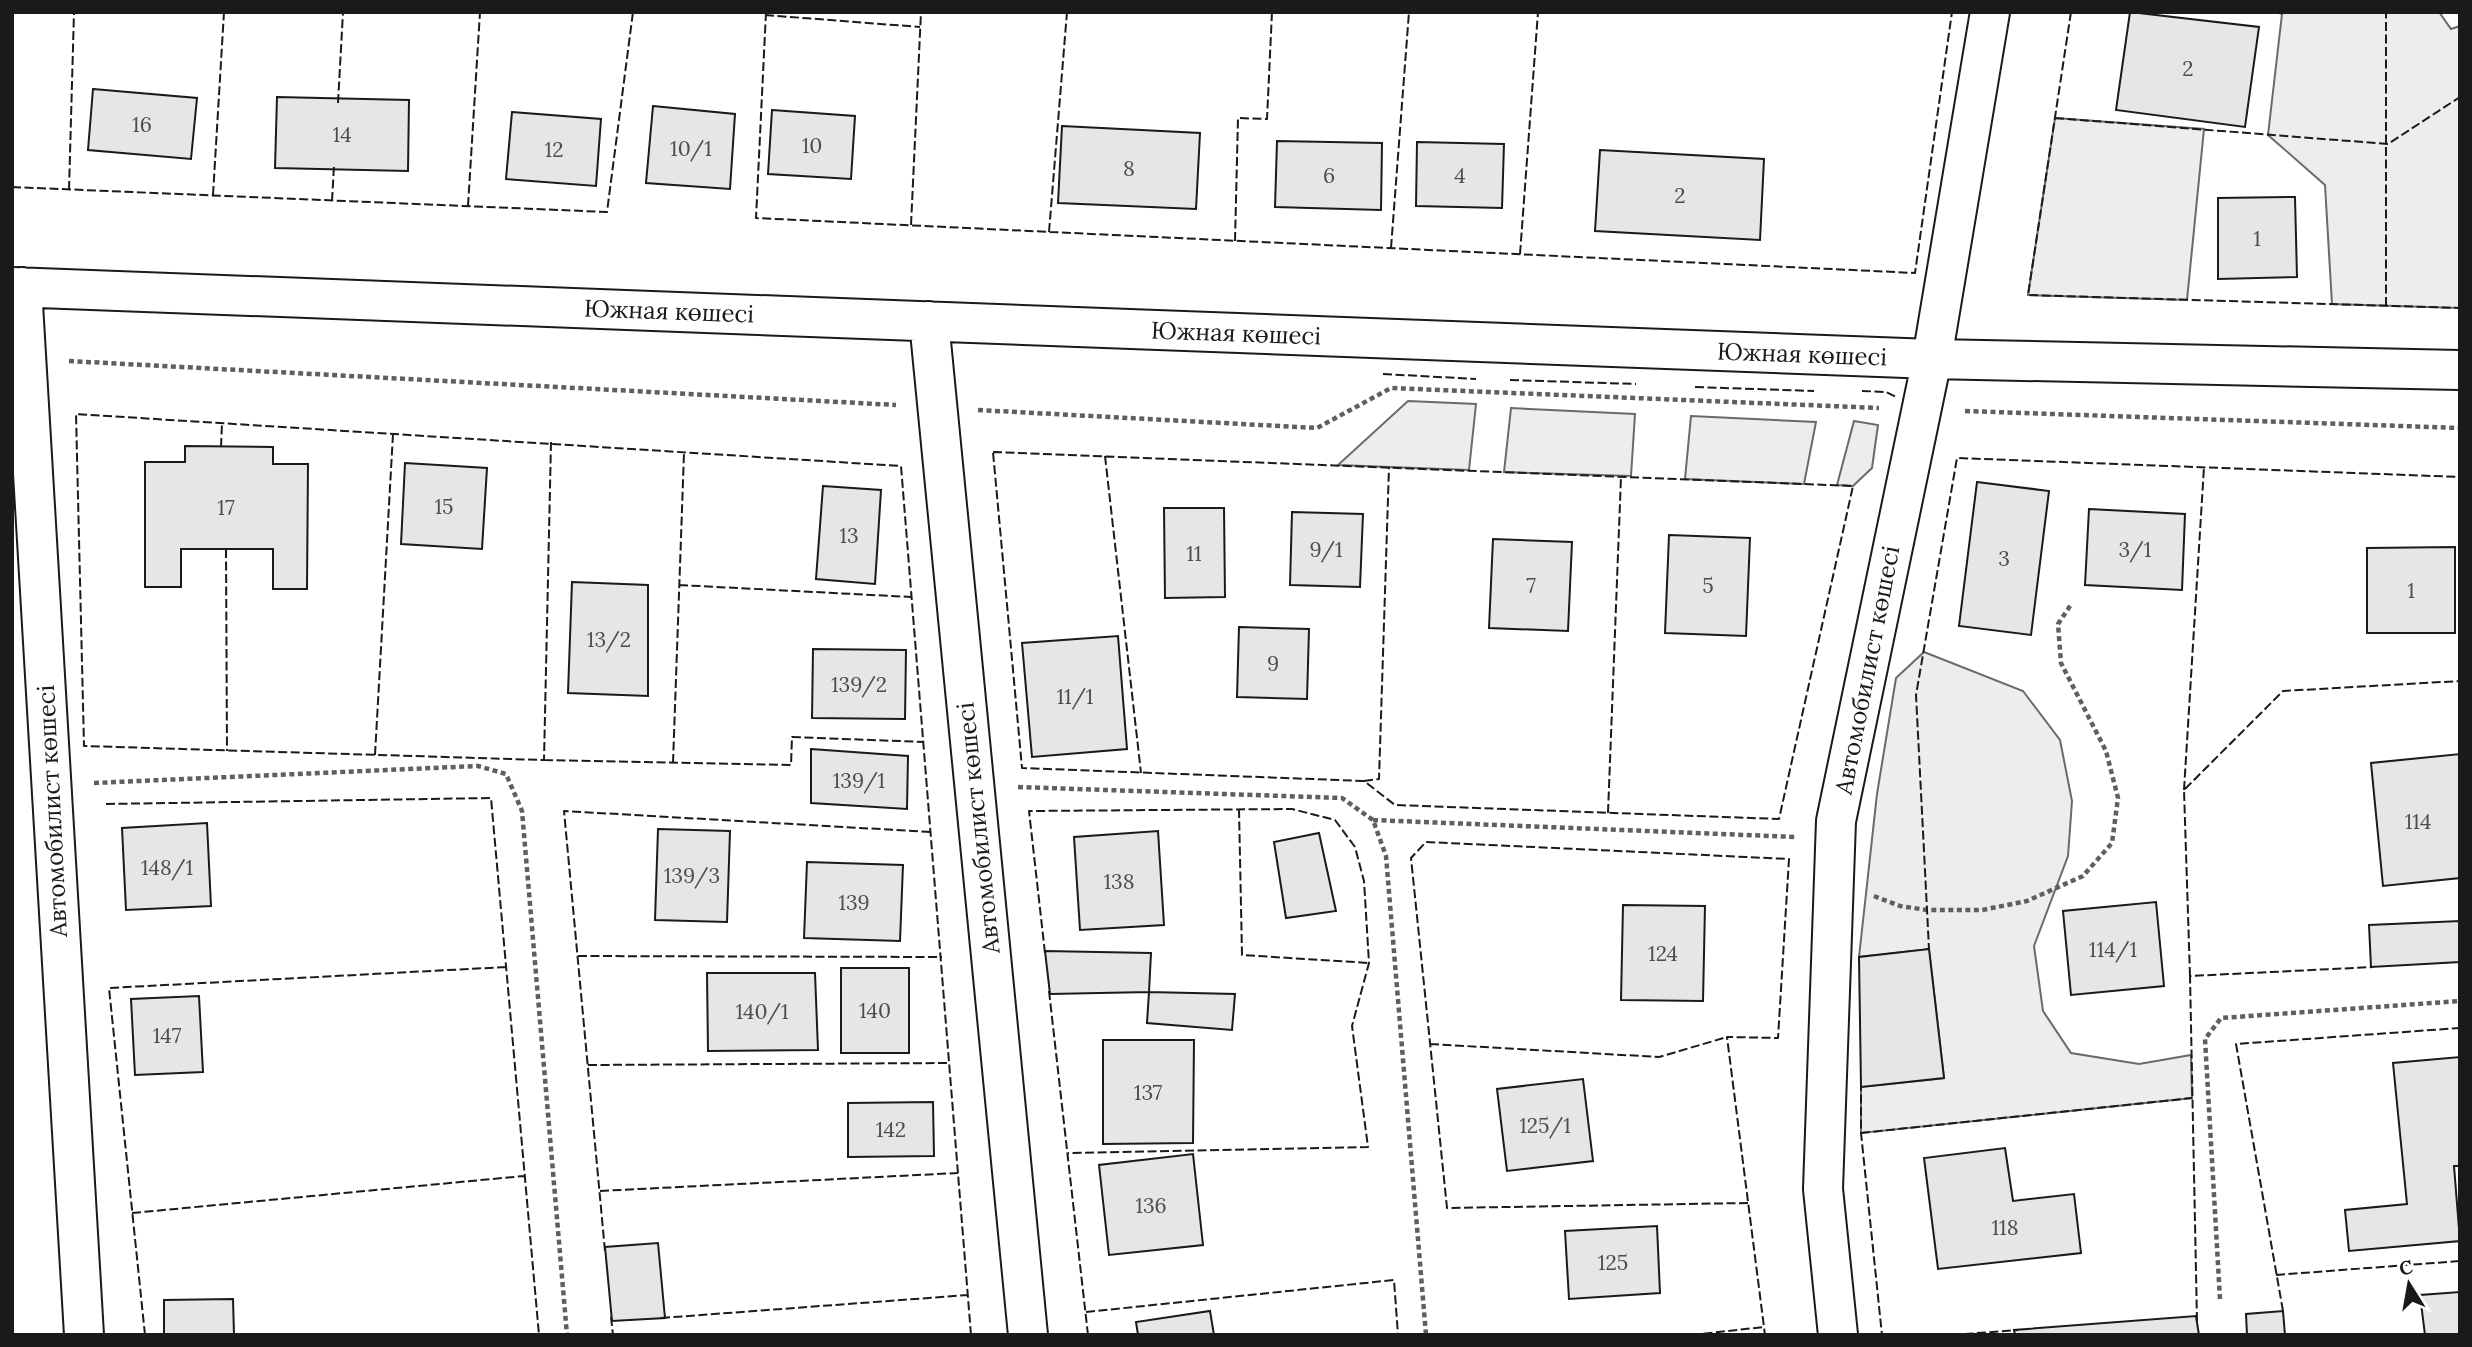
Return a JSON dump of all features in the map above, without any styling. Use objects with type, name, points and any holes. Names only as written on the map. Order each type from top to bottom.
[{"type":"street","name":"Автомобилист көшесі","points":[[1838,1335],[1823,1189],[1836,821],[1919,410],[1932,359],[1990,12]]},
{"type":"street","name":"Автомобилист көшесі","points":[[17,287],[27,359],[84,1335]]},
{"type":"street","name":"Южная көшесі","points":[[17,287],[1932,359],[2460,370]]},
{"type":"street","name":"Автомобилист көшесі","points":[[929,321],[1028,1335]]},
{"type":"path","points":[[27,359],[1317,428],[1391,388],[1919,410],[2460,428]]},
{"type":"path","points":[[974,785],[1342,798],[1373,820],[1835,846],[1849,881],[1874,897],[1900,906],[1982,910],[2027,901],[2083,876],[2112,843],[2118,798],[2106,751],[2061,663],[2059,624],[2072,603]]},
{"type":"path","points":[[51,785],[478,766],[506,774],[523,811],[567,1335]]},
{"type":"path","points":[[1373,820],[1386,856],[1426,1335]]},
{"type":"path","points":[[2220,1299],[2205,1040],[2221,1018],[2460,1001]]},
{"type":"shaded area","points":[[2276,12],[2439,12],[2451,29],[2460,26],[2460,308],[2332,304],[2325,185],[2268,135],[2282,14]]},
{"type":"shaded area","points":[[2055,118],[2204,129],[2187,300],[2028,295]]},
{"type":"shaded area","points":[[1408,401],[1476,404],[1469,470],[1338,465]]},
{"type":"shaded area","points":[[1511,408],[1635,414],[1631,476],[1504,472]]},
{"type":"shaded area","points":[[1691,416],[1816,422],[1804,484],[1685,479]]},
{"type":"shaded area","points":[[1854,421],[1878,425],[1872,468],[1853,486],[1837,485]]},
{"type":"shaded area","points":[[1924,652],[2023,691],[2060,740],[2072,801],[2068,856],[2034,946],[2043,1011],[2071,1053],[2139,1064],[2191,1055],[2192,1098],[1861,1133],[1861,1087],[1944,1078],[1929,949],[1859,957],[1877,794],[1896,678]]},
{"type":"building","points":[[2130,12],[2259,27],[2245,127],[2116,110]]},
{"type":"building","points":[[93,89],[197,98],[191,159],[88,150]]},
{"type":"building","points":[[277,97],[409,100],[408,171],[275,168]]},
{"type":"building","points":[[653,106],[735,114],[730,189],[646,183]]},
{"type":"building","points":[[772,110],[855,116],[851,179],[768,174]]},
{"type":"building","points":[[512,112],[601,119],[596,186],[506,179]]},
{"type":"building","points":[[1062,126],[1200,133],[1196,209],[1058,203]]},
{"type":"building","points":[[1277,141],[1382,143],[1381,210],[1275,207]]},
{"type":"building","points":[[1417,142],[1504,144],[1502,208],[1416,206]]},
{"type":"building","points":[[1600,150],[1764,159],[1760,240],[1595,231]]},
{"type":"building","points":[[2295,197],[2297,277],[2218,279],[2218,198]]},
{"type":"building","points":[[185,446],[273,447],[273,464],[308,464],[307,589],[273,589],[273,549],[181,549],[181,587],[145,587],[145,462],[185,462]]},
{"type":"building","points":[[405,463],[487,468],[482,549],[401,544]]},
{"type":"building","points":[[1977,482],[2049,491],[2031,635],[1959,626]]},
{"type":"building","points":[[823,486],[881,490],[875,584],[816,579]]},
{"type":"building","points":[[1164,508],[1224,508],[1225,597],[1165,598]]},
{"type":"building","points":[[2089,509],[2185,514],[2182,590],[2085,585]]},
{"type":"building","points":[[1292,512],[1363,514],[1360,587],[1290,585]]},
{"type":"building","points":[[1669,535],[1750,538],[1746,636],[1665,633]]},
{"type":"building","points":[[1493,539],[1572,542],[1568,631],[1489,628]]},
{"type":"building","points":[[2455,547],[2455,633],[2367,633],[2367,548]]},
{"type":"building","points":[[572,582],[648,585],[648,696],[568,693]]},
{"type":"building","points":[[1239,627],[1309,629],[1307,699],[1237,697]]},
{"type":"building","points":[[1118,636],[1127,749],[1032,757],[1022,643]]},
{"type":"building","points":[[813,649],[906,650],[905,719],[812,718]]},
{"type":"building","points":[[811,749],[908,756],[907,809],[811,803]]},
{"type":"building","points":[[2460,754],[2460,878],[2383,886],[2371,763]]},
{"type":"building","points":[[207,823],[211,906],[126,910],[122,828]]},
{"type":"building","points":[[658,829],[730,831],[727,922],[655,920]]},
{"type":"building","points":[[1158,831],[1164,925],[1080,930],[1074,837]]},
{"type":"building","points":[[1319,833],[1336,911],[1286,918],[1274,842]]},
{"type":"building","points":[[807,862],[903,865],[900,941],[804,938]]},
{"type":"building","points":[[2156,902],[2164,986],[2071,995],[2063,911]]},
{"type":"building","points":[[1623,905],[1705,906],[1703,1001],[1621,1000]]},
{"type":"building","points":[[2460,921],[2460,962],[2371,967],[2369,925]]},
{"type":"building","points":[[1929,949],[1944,1078],[1861,1087],[1859,957]]},
{"type":"building","points":[[1045,951],[1151,953],[1149,992],[1050,994]]},
{"type":"building","points":[[841,968],[909,968],[909,1053],[841,1053]]},
{"type":"building","points":[[707,973],[815,973],[818,1050],[708,1051]]},
{"type":"building","points":[[1149,992],[1235,994],[1232,1030],[1147,1023]]},
{"type":"building","points":[[199,996],[203,1072],[135,1075],[131,999]]},
{"type":"building","points":[[1103,1040],[1194,1040],[1193,1143],[1103,1144]]},
{"type":"building","points":[[2460,1057],[2460,1166],[2454,1166],[2460,1241],[2349,1251],[2345,1210],[2407,1204],[2393,1063]]},
{"type":"building","points":[[1583,1079],[1593,1161],[1507,1171],[1497,1089]]},
{"type":"building","points":[[933,1102],[934,1156],[848,1157],[848,1103]]},
{"type":"building","points":[[2005,1148],[2013,1201],[2074,1194],[2081,1253],[1938,1269],[1924,1158]]},
{"type":"building","points":[[1193,1154],[1203,1245],[1109,1255],[1099,1165]]},
{"type":"building","points":[[1657,1226],[1660,1293],[1569,1299],[1565,1231]]},
{"type":"building","points":[[658,1243],[665,1318],[612,1321],[605,1247]]},
{"type":"building","points":[[2460,1292],[2460,1335],[2425,1335],[2420,1295]]},
{"type":"building","points":[[233,1299],[234,1335],[164,1335],[164,1300]]},
{"type":"building","points":[[1210,1311],[1214,1335],[1138,1335],[1136,1322]]},
{"type":"building","points":[[2283,1311],[2285,1335],[2247,1335],[2246,1314]]},
{"type":"building","points":[[2196,1316],[2199,1335],[2015,1335],[2014,1330]]},
{"type":"fence","points":[[69,190],[74,12]]},
{"type":"fence","points":[[213,195],[224,12]]},
{"type":"fence","points":[[338,103],[343,12]]},
{"type":"fence","points":[[468,206],[480,12]]},
{"type":"fence","points":[[12,187],[607,212],[633,12]]},
{"type":"fence","points":[[766,12],[756,218],[1915,273],[1952,12]]},
{"type":"fence","points":[[911,225],[921,12]]},
{"type":"fence","points":[[1049,232],[1067,12]]},
{"type":"fence","points":[[1235,241],[1238,118],[1267,119],[1272,12]]},
{"type":"fence","points":[[1391,248],[1409,12]]},
{"type":"fence","points":[[1520,254],[1538,12]]},
{"type":"fence","points":[[2071,12],[2028,295],[2460,308]]},
{"type":"fence","points":[[2386,12],[2386,306]]},
{"type":"fence","points":[[765,15],[920,27]]},
{"type":"fence","points":[[2055,118],[2388,144],[2460,97]]},
{"type":"fence","points":[[332,201],[334,166]]},
{"type":"fence","points":[[1383,374],[1476,379]]},
{"type":"fence","points":[[1510,380],[1636,384]]},
{"type":"fence","points":[[1695,387],[1814,391]]},
{"type":"fence","points":[[1862,391],[1886,392],[1898,398]]},
{"type":"fence","points":[[551,442],[544,760],[84,746],[76,414],[901,466],[971,1335]]},
{"type":"fence","points":[[221,447],[222,423]]},
{"type":"fence","points":[[375,755],[393,434]]},
{"type":"fence","points":[[993,452],[1853,486],[1779,819],[1395,805],[1364,781],[1022,768],[993,452]]},
{"type":"fence","points":[[673,763],[684,453]]},
{"type":"fence","points":[[1105,456],[1141,773]]},
{"type":"fence","points":[[1926,949],[1929,949],[1916,695],[1957,458],[2460,477]]},
{"type":"fence","points":[[1364,781],[1379,779],[1389,467]]},
{"type":"fence","points":[[2184,790],[2204,467]]},
{"type":"fence","points":[[1608,813],[1621,477]]},
{"type":"fence","points":[[226,549],[227,751]]},
{"type":"fence","points":[[679,585],[911,597]]},
{"type":"fence","points":[[2190,976],[2184,790],[2283,691],[2460,681]]},
{"type":"fence","points":[[544,760],[791,765],[792,737],[924,742]]},
{"type":"fence","points":[[106,804],[491,798],[539,1335]]},
{"type":"fence","points":[[1239,809],[1242,955],[1369,963]]},
{"type":"fence","points":[[1045,953],[1029,811],[1292,809],[1335,820],[1355,847],[1364,881],[1369,963],[1352,1026],[1368,1147],[1068,1153]]},
{"type":"fence","points":[[605,1251],[564,811],[931,832]]},
{"type":"fence","points":[[1748,1203],[1447,1208],[1411,858],[1426,842],[1789,859],[1778,1038],[1727,1037],[1765,1335]]},
{"type":"fence","points":[[578,956],[942,957]]},
{"type":"fence","points":[[145,1335],[109,988],[506,967]]},
{"type":"fence","points":[[2197,1321],[2190,976],[2373,967]]},
{"type":"fence","points":[[1049,991],[1088,1335]]},
{"type":"fence","points":[[2283,1311],[2236,1044],[2460,1028]]},
{"type":"fence","points":[[1430,1044],[1659,1057],[1727,1037]]},
{"type":"fence","points":[[588,1065],[950,1063]]},
{"type":"fence","points":[[1861,1082],[1861,1133],[1882,1335]]},
{"type":"fence","points":[[1861,1133],[2192,1098]]},
{"type":"fence","points":[[600,1191],[958,1173]]},
{"type":"fence","points":[[132,1213],[524,1176]]},
{"type":"fence","points":[[2276,1275],[2460,1261]]},
{"type":"fence","points":[[1086,1312],[1394,1280],[1398,1335]]},
{"type":"fence","points":[[661,1318],[968,1295]]},
{"type":"fence","points":[[611,1317],[613,1335]]},
{"type":"fence","points":[[12,1325],[13,1335]]},
{"type":"fence","points":[[1691,1335],[1764,1327]]},
{"type":"fence","points":[[1952,1335],[2018,1330]]}]
